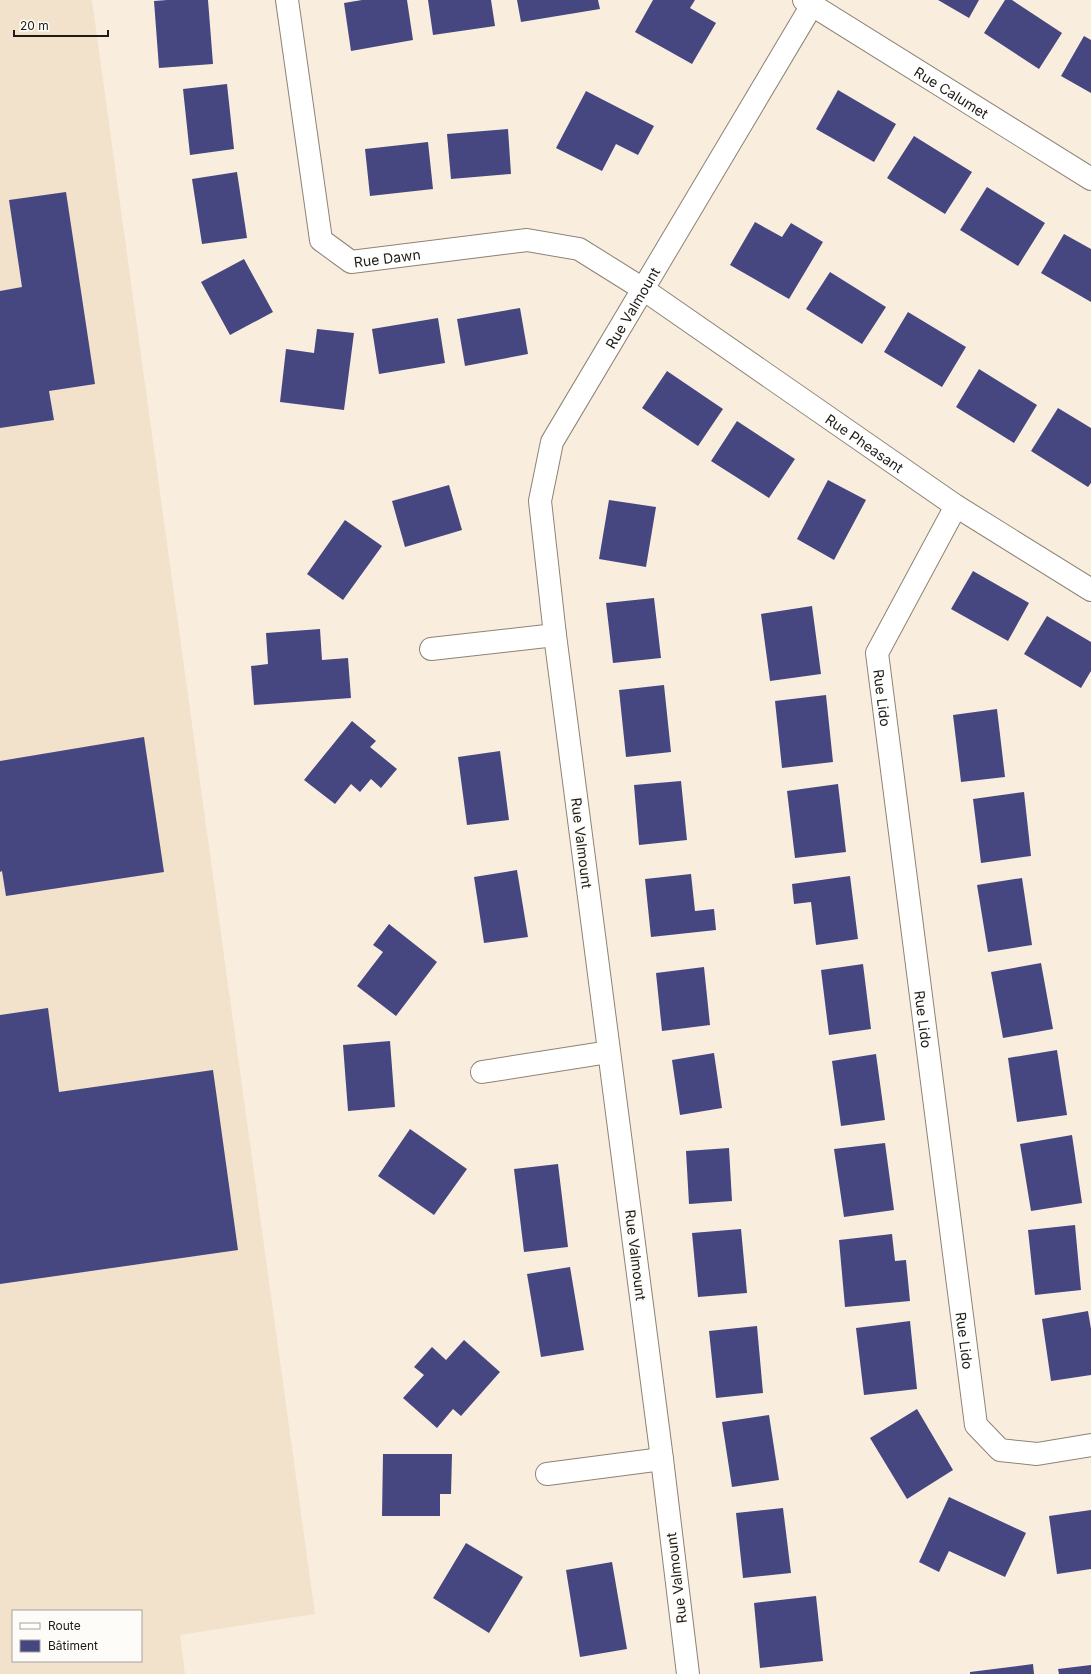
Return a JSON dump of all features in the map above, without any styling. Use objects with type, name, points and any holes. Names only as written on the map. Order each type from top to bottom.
[{"type":"street","name":"Rue Dawn","points":[[287,0],[321,240],[351,262],[527,240],[579,250],[643,289]]},
{"type":"street","name":"Rue Valmount","points":[[688,1674],[662,1459],[555,635],[540,501],[552,442],[643,289],[808,3]]},
{"type":"street","name":"Rue Calumet","points":[[808,3],[1091,179]]},
{"type":"street","name":"Rue Pheasant","points":[[643,289],[956,506],[1091,590]]},
{"type":"street","name":"Rue Lido","points":[[956,506],[877,653],[976,1425],[1000,1450],[1037,1454],[1091,1445]]},
{"type":"street","points":[[431,649],[555,635]]},
{"type":"street","points":[[482,1072],[609,1052]]},
{"type":"street","points":[[547,1474],[662,1459]]},
{"type":"shaded area","points":[[0,0],[92,0],[315,1614],[180,1635],[185,1674],[0,1674]]},
{"type":"building","points":[[208,0],[213,64],[159,68],[154,1]]},
{"type":"building","points":[[362,0],[407,0],[413,40],[351,51],[344,3]]},
{"type":"building","points":[[428,0],[491,0],[495,26],[433,35]]},
{"type":"building","points":[[517,0],[598,0],[600,9],[521,22]]},
{"type":"building","points":[[653,0],[695,0],[690,8],[716,23],[692,64],[635,32]]},
{"type":"building","points":[[938,0],[979,0],[969,18]]},
{"type":"building","points":[[1005,0],[1012,0],[1062,33],[1039,69],[984,33]]},
{"type":"building","points":[[1084,36],[1091,40],[1091,93],[1061,76]]},
{"type":"building","points":[[227,84],[234,149],[190,155],[183,89]]},
{"type":"building","points":[[838,90],[896,124],[874,162],[816,129]]},
{"type":"building","points":[[586,91],[654,126],[638,155],[616,144],[602,171],[556,148]]},
{"type":"building","points":[[508,129],[511,174],[451,179],[447,134]]},
{"type":"building","points":[[914,136],[972,172],[945,214],[887,178]]},
{"type":"building","points":[[428,142],[433,189],[370,196],[365,149]]},
{"type":"building","points":[[237,172],[247,238],[202,244],[192,179]]},
{"type":"building","points":[[987,187],[1045,223],[1018,266],[960,230]]},
{"type":"building","points":[[66,192],[95,384],[49,391],[54,420],[0,428],[0,291],[22,287],[9,200]]},
{"type":"building","points":[[755,222],[782,237],[791,223],[823,242],[789,299],[730,265]]},
{"type":"building","points":[[1064,234],[1091,249],[1091,302],[1041,273]]},
{"type":"building","points":[[244,259],[273,312],[230,335],[201,282]]},
{"type":"building","points":[[830,272],[886,307],[862,344],[806,309]]},
{"type":"building","points":[[520,308],[528,354],[465,366],[457,319]]},
{"type":"building","points":[[908,312],[966,347],[942,387],[884,352]]},
{"type":"building","points":[[438,318],[445,363],[379,374],[372,329]]},
{"type":"building","points":[[317,329],[354,333],[344,410],[280,402],[286,349],[314,353]]},
{"type":"building","points":[[979,369],[1037,405],[1014,443],[956,407]]},
{"type":"building","points":[[667,371],[723,409],[698,446],[642,408]]},
{"type":"building","points":[[1058,408],[1091,428],[1091,483],[1088,487],[1031,451]]},
{"type":"building","points":[[737,421],[795,459],[769,498],[711,461]]},
{"type":"building","points":[[828,480],[866,500],[834,560],[797,539]]},
{"type":"building","points":[[449,485],[462,530],[405,547],[392,501]]},
{"type":"building","points":[[609,500],[656,507],[646,567],[599,559]]},
{"type":"building","points":[[345,520],[382,546],[343,600],[307,574]]},
{"type":"building","points":[[973,571],[1029,603],[1008,641],[951,609]]},
{"type":"building","points":[[654,598],[661,658],[613,663],[606,603]]},
{"type":"building","points":[[812,606],[821,674],[770,681],[761,614]]},
{"type":"building","points":[[1047,616],[1091,642],[1091,671],[1081,688],[1024,654]]},
{"type":"building","points":[[320,629],[322,660],[348,658],[351,698],[254,705],[251,666],[268,664],[266,633]]},
{"type":"building","points":[[664,685],[671,752],[626,757],[619,690]]},
{"type":"building","points":[[826,695],[833,762],[782,768],[775,701]]},
{"type":"building","points":[[997,709],[1005,777],[961,782],[953,715]]},
{"type":"building","points":[[352,721],[376,741],[370,747],[397,769],[381,788],[371,779],[360,792],[351,784],[335,804],[304,780]]},
{"type":"building","points":[[144,737],[164,872],[6,896],[2,871],[0,872],[0,761]]},
{"type":"building","points":[[500,751],[509,820],[467,825],[458,757]]},
{"type":"building","points":[[681,781],[687,840],[639,845],[634,785]]},
{"type":"building","points":[[838,784],[846,852],[795,858],[787,791]]},
{"type":"building","points":[[1024,792],[1031,856],[981,863],[973,799]]},
{"type":"building","points":[[517,870],[528,937],[484,943],[474,877]]},
{"type":"building","points":[[691,874],[695,911],[714,909],[716,930],[651,937],[645,879]]},
{"type":"building","points":[[850,876],[858,939],[816,945],[811,902],[794,904],[792,884]]},
{"type":"building","points":[[1022,878],[1032,945],[988,952],[977,885]]},
{"type":"building","points":[[389,924],[437,962],[396,1016],[357,986],[383,952],[373,945]]},
{"type":"building","points":[[1041,963],[1053,1029],[1003,1038],[991,972]]},
{"type":"building","points":[[863,964],[871,1029],[829,1035],[821,970]]},
{"type":"building","points":[[704,967],[710,1025],[662,1031],[656,973]]},
{"type":"building","points":[[48,1008],[59,1092],[213,1070],[238,1250],[0,1284],[0,1015]]},
{"type":"building","points":[[390,1041],[395,1107],[348,1111],[343,1045]]},
{"type":"building","points":[[1057,1050],[1067,1115],[1017,1122],[1008,1058]]},
{"type":"building","points":[[714,1053],[722,1108],[680,1115],[672,1060]]},
{"type":"building","points":[[876,1054],[885,1120],[841,1126],[832,1061]]},
{"type":"building","points":[[410,1129],[467,1169],[434,1215],[378,1176]]},
{"type":"building","points":[[1072,1135],[1082,1203],[1031,1211],[1020,1144]]},
{"type":"building","points":[[885,1143],[894,1210],[844,1217],[834,1149]]},
{"type":"building","points":[[729,1148],[732,1201],[689,1204],[686,1151]]},
{"type":"building","points":[[558,1164],[568,1247],[524,1252],[514,1169]]},
{"type":"building","points":[[1075,1225],[1081,1290],[1035,1295],[1028,1230]]},
{"type":"building","points":[[741,1229],[747,1293],[698,1297],[692,1233]]},
{"type":"building","points":[[892,1234],[895,1261],[906,1260],[910,1301],[845,1307],[839,1240]]},
{"type":"building","points":[[570,1267],[584,1350],[541,1357],[527,1274]]},
{"type":"building","points":[[1088,1311],[1091,1329],[1091,1375],[1051,1381],[1042,1319]]},
{"type":"building","points":[[910,1321],[917,1389],[864,1395],[856,1328]]},
{"type":"building","points":[[757,1326],[763,1393],[716,1398],[709,1331]]},
{"type":"building","points":[[464,1340],[500,1372],[461,1416],[453,1409],[437,1428],[403,1398],[424,1375],[414,1367],[432,1347],[446,1360]]},
{"type":"building","points":[[917,1409],[953,1470],[907,1499],[870,1438]]},
{"type":"building","points":[[769,1415],[779,1480],[732,1487],[722,1422]]},
{"type":"building","points":[[383,1454],[452,1454],[451,1494],[440,1494],[440,1516],[382,1516]]},
{"type":"building","points":[[949,1497],[1026,1533],[1005,1577],[949,1551],[939,1572],[919,1562]]},
{"type":"building","points":[[783,1508],[791,1573],[743,1578],[736,1513]]},
{"type":"building","points":[[1091,1510],[1091,1569],[1057,1574],[1049,1516]]},
{"type":"building","points":[[466,1543],[523,1577],[489,1633],[433,1598]]},
{"type":"building","points":[[612,1562],[627,1649],[580,1657],[566,1570]]},
{"type":"building","points":[[816,1596],[823,1661],[760,1668],[754,1603]]},
{"type":"building","points":[[1033,1664],[1034,1674],[970,1674],[970,1672]]},
{"type":"building","points":[[1091,1665],[1091,1674],[1059,1674],[1058,1669]]}]
